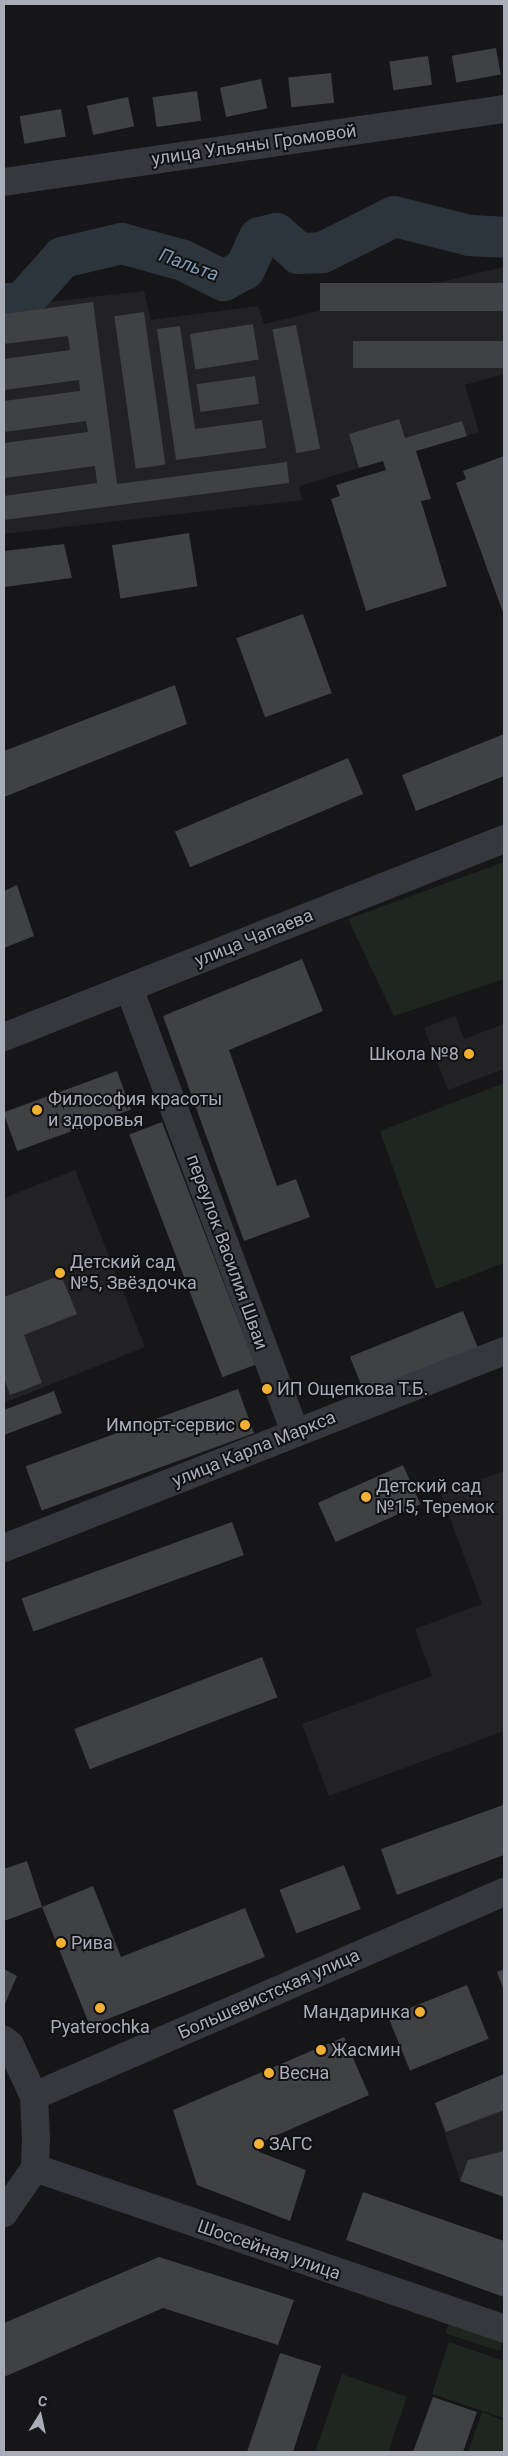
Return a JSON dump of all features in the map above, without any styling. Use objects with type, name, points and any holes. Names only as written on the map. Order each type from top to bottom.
[{"type":"street","name":"улица Ульяны Громовой","points":[[4,182],[504,109]]},
{"type":"street","name":"улица Чапаева","points":[[4,1037],[504,839]]},
{"type":"street","name":"переулок Василия Шваи","points":[[128,988],[295,1432]]},
{"type":"street","name":"улица Карла Маркса","points":[[4,1548],[504,1351]]},
{"type":"street","name":"Большевистская улица","points":[[34,2096],[504,1892]]},
{"type":"street","points":[[4,2040],[10,2045],[34,2096],[35,2168],[4,2213]]},
{"type":"street","name":"Шоссейная улица","points":[[35,2168],[504,2329]]},
{"type":"shaded area","points":[[504,267],[504,374],[465,385],[479,432],[299,486],[302,500],[4,534],[4,307],[144,291],[151,320],[258,306],[264,324]]},
{"type":"shaded area","points":[[504,862],[504,979],[394,1016],[348,919]]},
{"type":"shaded area","name":"Школа №8","points":[[455,1016],[464,1039],[504,1024],[504,1069],[448,1090],[424,1028]]},
{"type":"shaded area","points":[[504,1083],[504,1263],[436,1289],[380,1131]]},
{"type":"shaded area","name":"Детский сад №5, Звёздочка","points":[[75,1170],[145,1347],[4,1403],[4,1198]]},
{"type":"shaded area","points":[[504,1471],[504,1731],[329,1796],[302,1724],[432,1676],[415,1629],[482,1604],[441,1494]]},
{"type":"shaded area","points":[[504,2074],[504,2197],[460,2181],[435,2103]]},
{"type":"shaded area","points":[[450,2319],[504,2337],[500,2351],[445,2333]]},
{"type":"shaded area","points":[[449,2342],[504,2361],[504,2418],[432,2394]]},
{"type":"shaded area","points":[[342,2374],[407,2397],[388,2452],[315,2452]]},
{"type":"shaded area","points":[[482,2412],[504,2421],[504,2452],[468,2452]]},
{"type":"building","points":[[496,48],[501,75],[456,82],[452,56]]},
{"type":"building","points":[[428,56],[432,85],[393,90],[389,61]]},
{"type":"building","points":[[331,73],[334,103],[291,107],[288,77]]},
{"type":"building","points":[[261,79],[267,108],[226,117],[220,88]]},
{"type":"building","points":[[197,91],[201,121],[157,127],[152,97]]},
{"type":"building","points":[[128,97],[134,126],[93,135],[87,106]]},
{"type":"building","points":[[61,109],[66,137],[25,144],[20,116]]},
{"type":"building","points":[[320,283],[504,283],[504,311],[320,311]]},
{"type":"building","points":[[93,302],[117,484],[287,462],[289,483],[4,520],[4,496],[97,483],[95,466],[4,478],[4,443],[88,432],[86,421],[4,432],[4,401],[80,391],[79,380],[4,390],[4,359],[70,350],[68,336],[4,344],[4,314]]},
{"type":"building","points":[[144,312],[165,465],[136,469],[114,316]]},
{"type":"building","points":[[253,324],[259,360],[195,370],[190,334]]},
{"type":"building","points":[[296,325],[320,449],[296,453],[272,330]]},
{"type":"building","points":[[180,326],[195,429],[262,420],[266,448],[176,460],[157,329]]},
{"type":"building","points":[[353,341],[504,341],[504,368],[353,368]]},
{"type":"building","points":[[255,376],[259,404],[200,412],[197,384]]},
{"type":"building","points":[[399,419],[405,438],[462,421],[467,436],[416,451],[431,499],[421,501],[447,586],[366,611],[331,499],[340,496],[336,485],[386,470],[383,461],[359,468],[349,434]]},
{"type":"building","points":[[504,456],[504,615],[456,483],[466,479],[463,471]]},
{"type":"building","points":[[189,533],[197,586],[120,599],[112,545]]},
{"type":"building","points":[[64,544],[72,578],[4,587],[4,551]]},
{"type":"building","points":[[303,614],[332,693],[265,717],[236,638]]},
{"type":"building","points":[[175,685],[187,724],[4,797],[4,751]]},
{"type":"building","points":[[504,734],[504,776],[416,811],[402,775]]},
{"type":"building","points":[[348,758],[363,794],[190,867],[175,831]]},
{"type":"building","points":[[17,885],[34,936],[4,948],[4,891]]},
{"type":"building","points":[[302,959],[323,1011],[229,1050],[277,1186],[296,1179],[310,1217],[244,1241],[163,1016]]},
{"type":"building","points":[[117,1071],[131,1110],[17,1151],[4,1112]]},
{"type":"building","points":[[162,1122],[255,1365],[223,1377],[129,1135]]},
{"type":"building","points":[[61,1275],[77,1314],[24,1335],[42,1383],[10,1395],[4,1378],[4,1297]]},
{"type":"building","points":[[463,1311],[478,1349],[365,1395],[350,1357]]},
{"type":"building","points":[[238,1389],[254,1433],[42,1510],[26,1466]]},
{"type":"building","points":[[54,1391],[62,1413],[4,1435],[4,1410]]},
{"type":"building","points":[[403,1465],[420,1504],[336,1542],[318,1503]]},
{"type":"building","points":[[232,1522],[244,1555],[33,1632],[22,1599]]},
{"type":"building","points":[[262,1657],[277,1697],[90,1769],[74,1729]]},
{"type":"building","points":[[503,1805],[504,1855],[397,1895],[381,1849]]},
{"type":"building","points":[[27,1861],[42,1907],[4,1921],[4,1869]]},
{"type":"building","points":[[344,1865],[361,1909],[296,1934],[280,1890]]},
{"type":"building","points":[[93,1886],[121,1957],[245,1908],[265,1957],[90,2026],[42,1907]]},
{"type":"building","points":[[4,1969],[17,1976],[4,2006]]},
{"type":"building","points":[[504,1969],[504,1991],[497,1972]]},
{"type":"building","points":[[467,1985],[489,2039],[410,2071],[388,2017]]},
{"type":"building","points":[[344,2037],[369,2095],[259,2143],[259,2152],[306,2170],[290,2221],[197,2185],[173,2110]]},
{"type":"building","points":[[504,2074],[504,2110],[446,2132],[435,2103]]},
{"type":"building","points":[[504,2151],[504,2197],[460,2181],[468,2160]]},
{"type":"building","points":[[363,2192],[504,2241],[504,2297],[346,2240]]},
{"type":"building","points":[[159,2257],[294,2300],[278,2345],[163,2308],[4,2377],[4,2323]]},
{"type":"building","points":[[280,2353],[321,2366],[293,2452],[247,2452]]},
{"type":"building","points":[[433,2397],[477,2412],[463,2452],[413,2452]]},
{"type":"waterway","name":"Пальта","points":[[4,303],[21,303],[62,257],[121,243],[183,260],[223,280],[244,269],[259,237],[276,233],[298,253],[322,252],[394,216],[469,235],[504,237]]},
{"type":"place","name":"Школа №8","points":[[469,1054]]},
{"type":"place","name":"Философия красоты и здоровья","points":[[37,1110]]},
{"type":"place","name":"Детский сад №5, Звёздочка","points":[[60,1273]]},
{"type":"place","name":"ИП Ощепкова Т.Б.","points":[[267,1389]]},
{"type":"place","name":"Импорт-сервис","points":[[245,1425]]},
{"type":"place","name":"Детский сад №15, Теремок","points":[[366,1497]]},
{"type":"place","name":"Рива","points":[[61,1943]]},
{"type":"place","name":"Pyaterochka","points":[[100,2008]]},
{"type":"place","name":"Мандаринка","points":[[420,2012]]},
{"type":"place","name":"Жасмин","points":[[321,2050]]},
{"type":"place","name":"Весна","points":[[269,2073]]},
{"type":"place","name":"ЗАГС","points":[[259,2144]]}]
